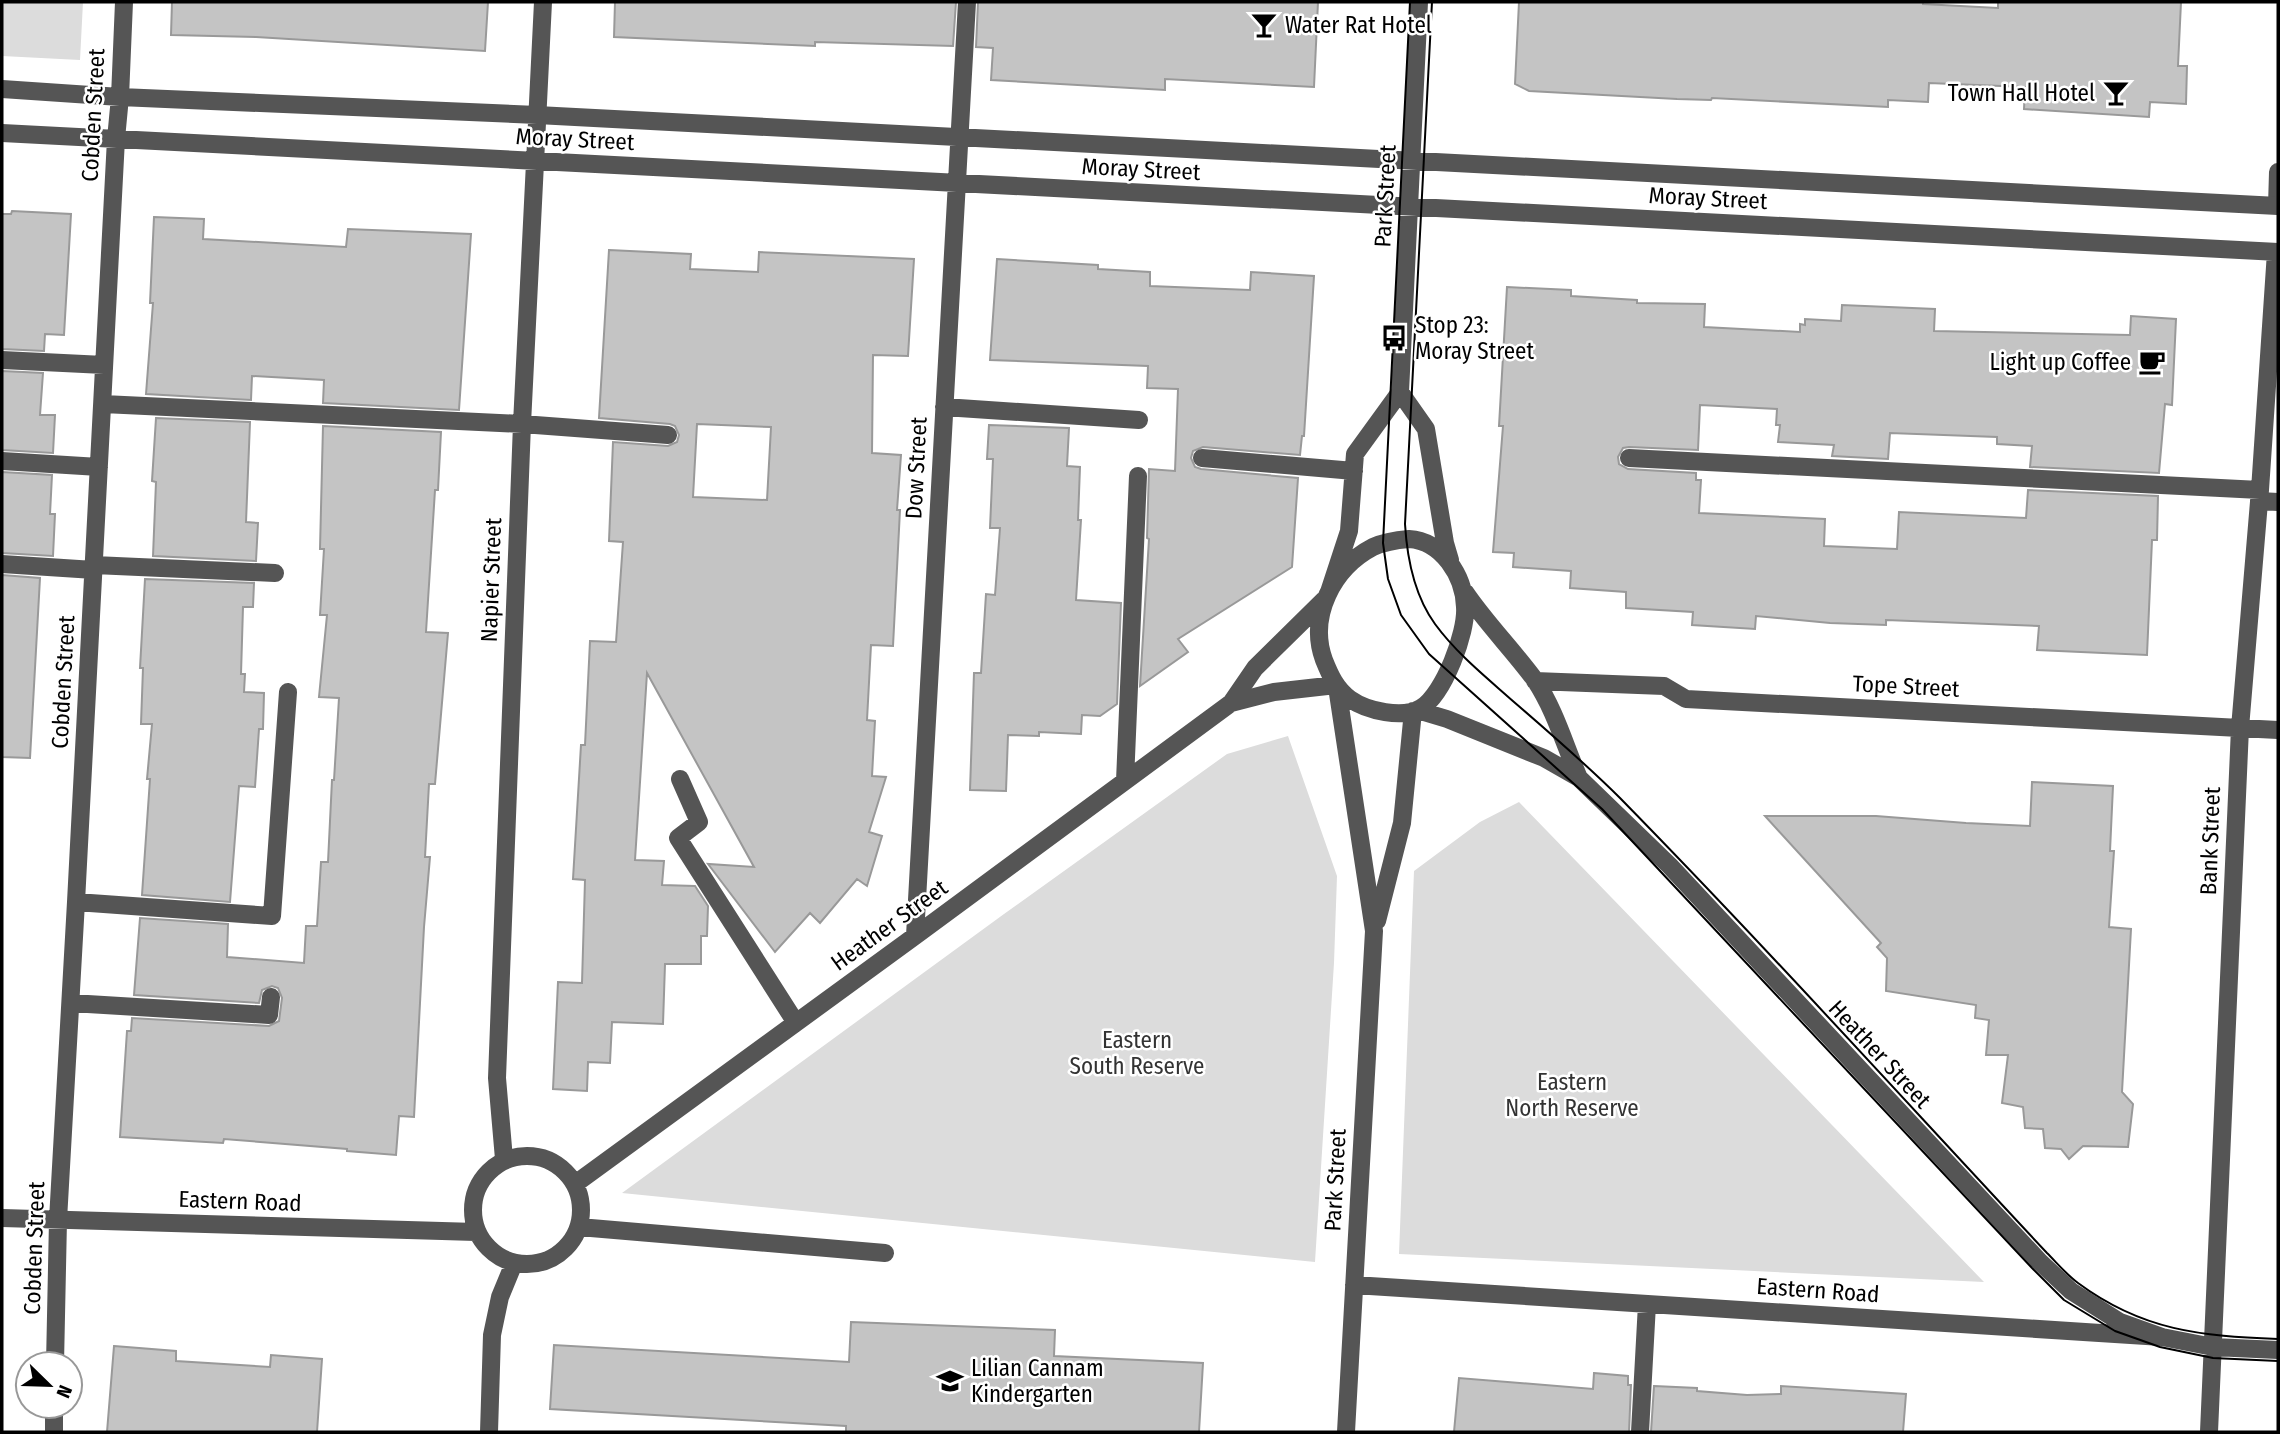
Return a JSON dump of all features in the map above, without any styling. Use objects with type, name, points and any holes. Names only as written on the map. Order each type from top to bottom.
[{"type":"street","name":"Cobden Street","points":[[55,1350],[58,1220],[124,2]]},
{"type":"street","name":"Napier Street","points":[[504,1159],[497,1078],[522,424],[543,2]]},
{"type":"street","name":"Dow Street","points":[[915,936],[967,2]]},
{"type":"street","name":"Park Street","points":[[1400,392],[1419,2]]},
{"type":"street","name":"Moray Street","points":[[2,89],[2278,206]]},
{"type":"street","name":"Moray Street","points":[[2,133],[2277,252]]},
{"type":"street","points":[[2278,172],[2278,206]]},
{"type":"street","name":"Bank Street","points":[[2209,1432],[2239,728],[2260,496],[2277,252]]},
{"type":"street","points":[[2,360],[104,365]]},
{"type":"street","points":[[1326,596],[1335,580],[1352,562],[1372,548],[1409,539],[1427,542],[1441,553],[1460,584],[1466,610],[1457,650],[1448,672],[1426,705],[1415,710],[1386,712],[1368,709],[1354,702],[1337,686],[1327,668],[1320,643],[1326,596],[1349,531],[1355,454],[1400,392],[1426,429],[1451,567]]},
{"type":"street","points":[[103,404],[522,424],[668,435]]},
{"type":"street","points":[[944,407],[1139,420]]},
{"type":"street","points":[[1202,458],[1354,471]]},
{"type":"street","points":[[1629,458],[2260,496],[2278,502]]},
{"type":"street","points":[[2,461],[99,467]]},
{"type":"street","points":[[1125,781],[1138,476]]},
{"type":"street","points":[[2,564],[275,573]]},
{"type":"street","name":"Heather Street","points":[[1460,584],[1492,629],[1535,681],[1557,724],[1579,778]]},
{"type":"street","name":"Heather Street","points":[[575,1184],[1231,703],[1255,668],[1326,596]]},
{"type":"street","name":"Tope Street","points":[[1535,681],[1664,687],[1686,699],[2278,730]]},
{"type":"street","name":"Park Street","points":[[1337,686],[1374,931]]},
{"type":"street","name":"Heather Street","points":[[1231,703],[1274,692],[1337,686]]},
{"type":"street","points":[[76,901],[272,916],[288,692]]},
{"type":"street","name":"Park Street","points":[[1346,1432],[1374,931],[1402,823],[1415,710]]},
{"type":"street","name":"Heather Street","points":[[1415,710],[1475,729],[1544,758],[1579,778],[1671,866],[2047,1268],[2071,1291],[2120,1322],[2162,1337]]},
{"type":"street","points":[[680,779],[699,822],[678,838],[796,1023]]},
{"type":"street","points":[[71,1003],[269,1015],[271,997]]},
{"type":"street","points":[[520,1155],[545,1158],[566,1171],[575,1184],[582,1212],[579,1227],[569,1245],[554,1258],[534,1264],[514,1263],[498,1257],[485,1246],[476,1232],[472,1204],[482,1178],[504,1159],[520,1155]]},
{"type":"street","name":"Eastern Road","points":[[2,1218],[476,1232]]},
{"type":"street","points":[[579,1227],[885,1253]]},
{"type":"street","points":[[489,1432],[492,1335],[500,1297],[514,1263]]},
{"type":"street","name":"Eastern Road","points":[[1354,1285],[2162,1337],[2213,1347],[2278,1350]]},
{"type":"street","points":[[1640,1432],[1647,1304]]},
{"type":"green space","points":[[2,2],[83,2],[80,60],[2,56]]},
{"type":"green space","name":"Eastern South Reserve","points":[[1288,736],[1337,876],[1315,1262],[622,1193],[1227,754]]},
{"type":"green space","name":"Eastern North Reserve","points":[[1519,802],[1984,1282],[1399,1254],[1414,871],[1480,822]]},
{"type":"building","points":[[172,2],[488,2],[485,51],[256,37],[171,35]]},
{"type":"building","points":[[615,2],[956,2],[953,46],[815,42],[815,46],[614,37]]},
{"type":"building","points":[[978,2],[1318,2],[1314,87],[1165,79],[1165,90],[991,80],[993,48],[976,47]]},
{"type":"building","points":[[1519,2],[1923,2],[1998,8],[1998,2],[2181,2],[2178,66],[2187,66],[2186,104],[2150,102],[2149,117],[2024,109],[2025,87],[1929,83],[1928,102],[1888,100],[1888,107],[1529,91],[1515,84]]},
{"type":"building","points":[[12,211],[71,214],[64,335],[45,334],[44,351],[2,349],[2,214],[11,214]]},
{"type":"building","points":[[154,217],[204,219],[203,239],[346,247],[348,229],[471,234],[459,410],[323,403],[324,380],[252,376],[251,400],[146,394],[153,303],[150,303]]},
{"type":"building","points":[[609,250],[691,254],[690,269],[758,272],[759,252],[914,259],[908,356],[873,355],[872,453],[901,455],[893,646],[871,645],[867,720],[875,721],[872,776],[886,777],[869,832],[882,836],[867,886],[857,879],[820,923],[810,913],[775,952],[708,864],[754,867],[647,673],[635,860],[664,861],[662,885],[695,886],[708,906],[707,936],[701,936],[701,964],[665,964],[663,1024],[612,1022],[610,1063],[588,1062],[587,1091],[553,1089],[558,982],[582,983],[585,880],[573,879],[581,745],[585,745],[590,641],[616,642],[623,542],[609,541],[613,442],[668,446],[677,442],[679,435],[675,426],[670,424],[599,418]],"holes":[[[697,424],[771,427],[767,500],[693,497]]]},
{"type":"building","points":[[997,259],[1098,265],[1098,269],[1150,272],[1150,286],[1250,290],[1251,272],[1314,276],[1304,436],[1300,455],[1203,447],[1193,451],[1191,458],[1195,467],[1201,469],[1298,478],[1292,567],[1178,639],[1188,652],[1140,686],[1149,539],[1149,469],[1175,471],[1178,389],[1147,388],[1148,366],[990,360]]},
{"type":"building","points":[[1507,287],[1571,290],[1571,296],[1637,300],[1637,303],[1705,304],[1704,327],[1800,332],[1800,324],[1805,325],[1805,319],[1841,321],[1842,305],[1935,309],[1934,331],[2130,335],[2131,316],[2176,319],[2172,405],[2165,404],[2159,473],[2030,467],[2032,446],[1997,444],[1997,437],[1890,433],[1888,459],[1832,456],[1834,445],[1778,442],[1780,425],[1776,425],[1777,409],[1700,405],[1698,450],[1629,447],[1623,448],[1618,457],[1619,464],[1628,469],[1696,473],[1696,480],[1701,480],[1699,513],[1825,519],[1824,546],[1897,549],[1899,512],[2026,518],[2028,490],[2158,496],[2157,540],[2152,540],[2147,655],[2037,650],[2039,626],[1886,620],[1886,625],[1756,616],[1755,629],[1692,625],[1693,612],[1626,608],[1626,592],[1570,588],[1571,571],[1513,567],[1514,553],[1493,552],[1503,426],[1499,426]]},
{"type":"building","points":[[2,371],[43,373],[40,415],[55,415],[53,453],[2,450]]},
{"type":"building","points":[[156,418],[250,422],[246,522],[258,523],[256,561],[153,556],[156,482],[152,481]]},
{"type":"building","points":[[989,425],[1069,428],[1067,466],[1080,467],[1078,520],[1081,520],[1076,600],[1121,603],[1117,704],[1100,716],[1082,715],[1081,734],[1039,732],[1039,736],[1008,735],[1006,791],[970,790],[974,673],[981,673],[986,594],[995,595],[1000,528],[990,528],[993,459],[987,459]]},
{"type":"building","points":[[323,426],[441,432],[426,632],[448,633],[435,784],[429,784],[425,857],[430,857],[414,1117],[399,1116],[396,1155],[224,1139],[223,1143],[120,1137],[127,1031],[131,1031],[132,1018],[269,1026],[279,1021],[282,998],[278,988],[272,986],[262,990],[259,1003],[134,995],[140,918],[228,924],[227,957],[304,963],[306,926],[317,926],[321,862],[328,862],[339,698],[319,697],[327,615],[320,615],[324,549],[320,549]]},
{"type":"building","points":[[2,472],[52,475],[50,514],[55,514],[53,556],[2,553]]},
{"type":"building","points":[[2,575],[40,578],[30,758],[2,757]]},
{"type":"building","points":[[145,579],[254,583],[253,607],[243,607],[241,674],[245,674],[244,692],[264,693],[263,729],[259,729],[255,787],[239,786],[230,902],[142,895],[152,724],[141,724],[143,668],[140,668]]},
{"type":"building","points":[[2032,782],[2113,786],[2110,851],[2114,851],[2109,927],[2131,929],[2122,1092],[2133,1104],[2128,1147],[2083,1146],[2069,1159],[2061,1149],[2045,1148],[2043,1129],[2025,1128],[2023,1107],[2002,1103],[2008,1055],[1986,1055],[1989,1020],[1975,1018],[1976,1005],[1886,991],[1887,958],[1877,947],[1881,943],[1765,816],[1876,816],[2030,826]]},
{"type":"building","points":[[851,1322],[1055,1330],[1054,1356],[1203,1363],[1199,1432],[846,1432],[846,1426],[550,1409],[554,1345],[849,1362]]},
{"type":"building","points":[[114,1346],[176,1351],[176,1361],[270,1367],[271,1355],[322,1359],[317,1432],[107,1432]]},
{"type":"building","points":[[1594,1373],[1628,1376],[1628,1385],[1631,1385],[1629,1432],[1454,1432],[1459,1378],[1593,1389]]},
{"type":"building","points":[[1654,1386],[1697,1388],[1697,1391],[1747,1395],[1781,1394],[1781,1386],[1906,1394],[1903,1432],[1651,1432]]},
{"type":"tram line","points":[[1410,2],[1383,543],[1388,579],[1401,615],[1429,654],[1602,809],[2064,1300],[2115,1331],[2160,1347],[2213,1358],[2278,1361]]},
{"type":"tram line","points":[[1432,2],[1405,524],[1413,576],[1428,613],[1462,655],[1620,798],[2074,1280],[2126,1312],[2174,1328],[2223,1336],[2278,1339]]},
{"type":"place","name":"Water Rat Hotel","points":[[1264,25]]},
{"type":"place","name":"Town Hall Hotel","points":[[2116,93]]},
{"type":"place","name":"Stop 23: Moray Street","points":[[1394,338]]},
{"type":"place","name":"Light up Coffee","points":[[2152,362]]},
{"type":"place","name":"Lilian Cannam Kindergarten","points":[[950,1381]]}]
